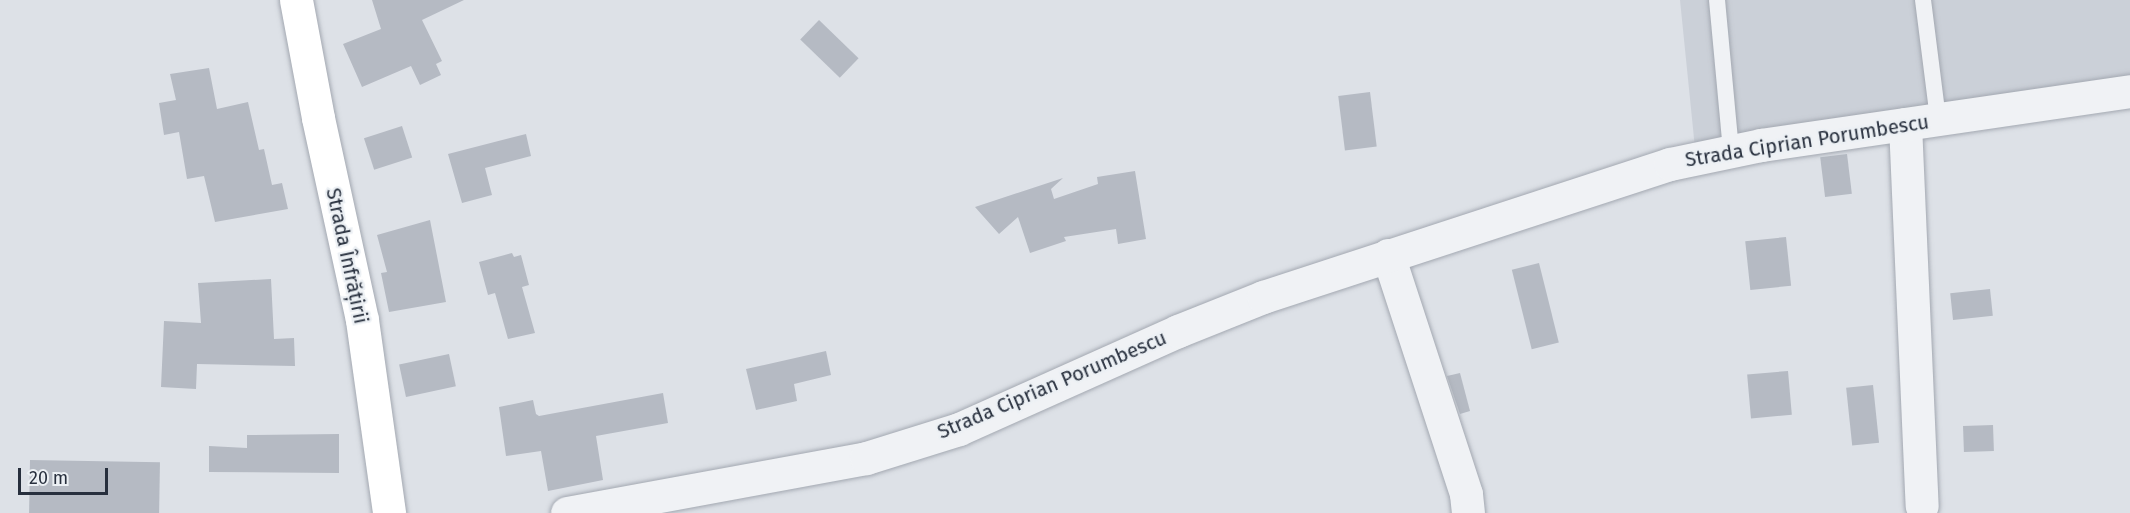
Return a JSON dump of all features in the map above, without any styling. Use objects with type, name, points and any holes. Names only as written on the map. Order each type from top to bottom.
[{"type":"main road","name":"Strada Înfrățirii","points":[[296,0],[318,118],[362,320],[389,513]]},
{"type":"street","name":"Strada Ciprian Porumbescu","points":[[567,513],[866,458],[949,433],[1178,331],[1263,297],[1670,164],[1905,124],[2130,91]]},
{"type":"street","points":[[1905,124],[1922,506]]},
{"type":"street","points":[[1388,255],[1466,494],[1468,513]]},
{"type":"lane","points":[[1717,0],[1731,152]]},
{"type":"lane","points":[[1923,0],[1938,119]]},
{"type":"shaded area","points":[[1680,0],[2130,0],[2130,108],[1696,158]]},
{"type":"building","points":[[372,0],[464,0],[422,20],[442,61],[436,64],[441,75],[420,85],[411,66],[362,87],[343,44],[381,29]]},
{"type":"building","points":[[819,20],[859,58],[840,78],[800,39]]},
{"type":"building","points":[[209,68],[217,109],[248,102],[259,150],[264,149],[272,185],[282,183],[288,209],[215,222],[204,176],[187,179],[179,132],[164,135],[159,103],[176,100],[170,74]]},
{"type":"building","points":[[1370,92],[1377,147],[1345,150],[1338,96]]},
{"type":"building","points":[[402,126],[412,157],[374,170],[364,138]]},
{"type":"building","points":[[526,134],[531,156],[485,168],[492,195],[462,203],[448,154]]},
{"type":"building","points":[[1847,154],[1852,194],[1825,197],[1820,157]]},
{"type":"building","points":[[1135,171],[1146,239],[1118,244],[1116,229],[1064,237],[1066,241],[1030,253],[1018,217],[999,234],[975,207],[1063,178],[1051,189],[1054,199],[1098,184],[1097,177]]},
{"type":"building","points":[[430,220],[446,302],[389,312],[381,273],[387,272],[377,235]]},
{"type":"building","points":[[1786,237],[1791,286],[1750,290],[1745,241]]},
{"type":"building","points":[[512,253],[514,257],[521,255],[529,285],[522,287],[535,333],[508,339],[495,293],[488,295],[479,262]]},
{"type":"building","points":[[1539,263],[1559,343],[1532,349],[1512,270]]},
{"type":"building","points":[[271,279],[274,339],[294,338],[295,366],[197,364],[196,389],[161,387],[164,321],[201,323],[198,283]]},
{"type":"building","points":[[1990,289],[1993,316],[1953,320],[1950,293]]},
{"type":"building","points":[[826,351],[831,375],[794,384],[797,401],[756,410],[746,369]]},
{"type":"building","points":[[449,354],[456,386],[406,397],[399,365]]},
{"type":"building","points":[[1788,371],[1792,415],[1751,418],[1747,375]]},
{"type":"building","points":[[1460,373],[1470,411],[1460,414],[1447,376]]},
{"type":"building","points":[[1873,385],[1879,443],[1852,446],[1846,388]]},
{"type":"building","points":[[663,393],[668,423],[596,436],[603,480],[548,491],[541,451],[506,456],[499,407],[533,400],[536,414],[539,416]]},
{"type":"building","points":[[1993,425],[1994,451],[1964,452],[1963,426]]},
{"type":"building","points":[[339,434],[339,473],[209,472],[209,446],[247,448],[247,435]]},
{"type":"building","points":[[30,460],[160,462],[159,513],[29,513]]}]
